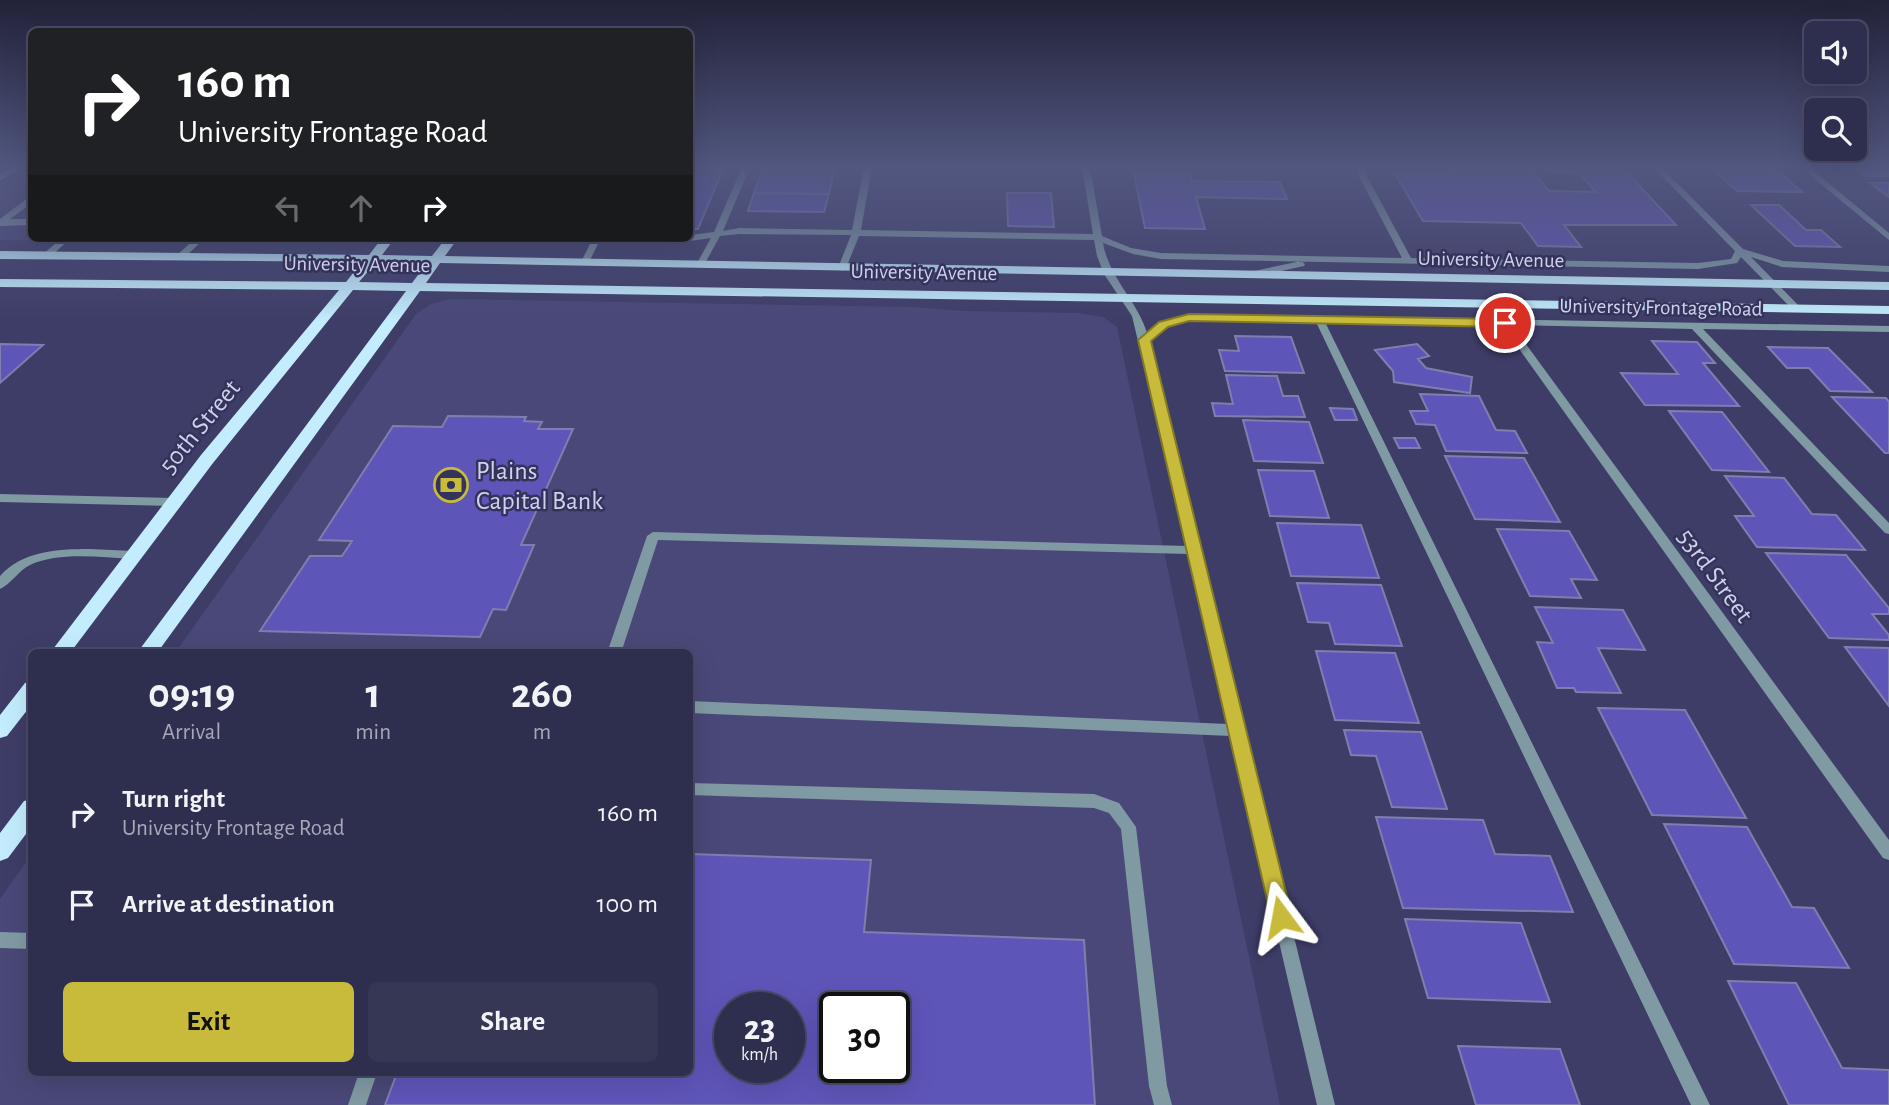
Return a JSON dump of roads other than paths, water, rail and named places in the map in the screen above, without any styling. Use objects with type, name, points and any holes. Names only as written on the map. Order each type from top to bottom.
[{"type":"main road","name":"50th Street","points":[[62,649],[174,502],[386,242]]},
{"type":"main road","points":[[149,649],[449,242]]},
{"type":"main road","name":"University Avenue","points":[[0,255],[436,259],[1109,274],[1889,286]]},
{"type":"main road","name":"University Avenue","points":[[0,283],[1124,296],[1889,310]]},
{"type":"main road","points":[[0,730],[28,694]]},
{"type":"main road","points":[[0,851],[28,813]]},
{"type":"street","points":[[700,265],[724,219]]},
{"type":"street","points":[[842,268],[856,233],[859,219]]},
{"type":"street","points":[[1094,219],[1109,274],[1137,316],[1144,340],[1326,1105]]},
{"type":"street","points":[[1385,219],[1408,260]]},
{"type":"street","points":[[1707,219],[1796,308]]},
{"type":"street","points":[[1867,219],[1889,237]]},
{"type":"street","points":[[0,222],[28,222]]},
{"type":"street","points":[[693,237],[739,231],[1097,237]]},
{"type":"street","name":"University Frontage Road","points":[[1097,237],[1119,249],[1138,254],[1698,266],[1734,261],[1739,251],[1782,264],[1889,269]]},
{"type":"street","points":[[46,256],[62,242]]},
{"type":"street","points":[[585,262],[595,242]]},
{"type":"street","points":[[1240,276],[1325,259]]},
{"type":"street","name":"University Frontage Road","points":[[1144,340],[1163,325],[1189,317],[1887,331]]},
{"type":"street","points":[[1319,319],[1701,1105]]},
{"type":"street","name":"53rd Street","points":[[1505,323],[1889,853]]},
{"type":"street","points":[[1695,326],[1889,530]]},
{"type":"street","points":[[0,498],[174,502]]},
{"type":"street","points":[[615,649],[653,536],[1194,550]]},
{"type":"street","points":[[0,584],[15,568],[40,558],[67,554],[134,555]]},
{"type":"street","points":[[693,707],[1237,730]]},
{"type":"street","points":[[693,789],[1094,801],[1114,808],[1128,827],[1156,1072],[1163,1105]]},
{"type":"street","points":[[357,1105],[367,1076]]},
{"type":"lane","points":[[181,256],[197,242]]},
{"type":"lane","points":[[0,940],[28,942]]},
{"type":"place","name":"Plains Capital Bank","points":[[451,485]]}]
